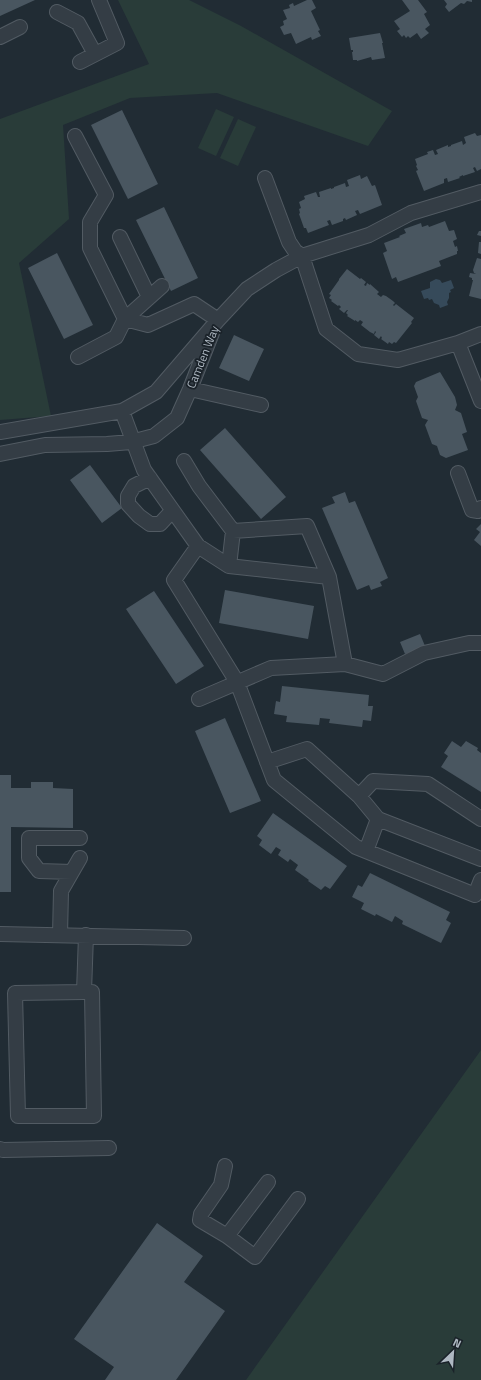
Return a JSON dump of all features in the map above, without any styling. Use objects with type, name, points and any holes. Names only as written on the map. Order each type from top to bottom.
[{"type":"street","points":[[80,62],[117,43],[99,0]]},
{"type":"street","points":[[57,12],[78,23],[95,54]]},
{"type":"street","points":[[0,37],[20,27]]},
{"type":"street","points":[[75,136],[106,195],[90,222],[90,248],[125,319],[148,325],[194,304],[218,320],[247,290],[276,270],[302,256],[369,235],[411,213],[481,192]]},
{"type":"street","points":[[265,178],[289,242],[295,251],[302,256],[326,329],[358,354],[398,360],[458,343],[481,334]]},
{"type":"street","points":[[120,237],[149,297]]},
{"type":"street","points":[[78,357],[116,337],[125,319],[162,286]]},
{"type":"street","name":"Camden Way","points":[[0,454],[44,445],[107,444],[134,441],[154,436],[177,418],[218,320]]},
{"type":"street","name":"Camden Way","points":[[0,432],[122,411],[156,392],[218,320]]},
{"type":"street","points":[[458,343],[481,401]]},
{"type":"street","points":[[190,389],[261,405]]},
{"type":"street","points":[[122,411],[144,470],[198,546],[229,566],[329,578]]},
{"type":"street","points":[[184,461],[199,486],[233,531],[229,566]]},
{"type":"street","points":[[458,473],[472,510],[478,511],[481,508]]},
{"type":"street","points":[[150,478],[134,486],[128,496],[128,504],[139,516],[150,524],[160,524],[172,511]]},
{"type":"street","points":[[233,531],[307,526],[329,578],[345,664]]},
{"type":"street","points":[[198,546],[174,580],[236,682],[274,780],[356,847],[475,895],[481,880]]},
{"type":"street","points":[[198,700],[236,682],[271,668],[345,664],[383,674],[424,653],[469,643],[481,642]]},
{"type":"street","points":[[267,762],[307,749],[359,796],[378,819],[481,859]]},
{"type":"street","points":[[359,796],[373,781],[428,784],[481,819]]},
{"type":"street","points":[[366,851],[378,819]]},
{"type":"street","points":[[72,872],[39,871],[29,858],[29,838],[80,838]]},
{"type":"street","points":[[60,934],[61,891],[80,858]]},
{"type":"street","points":[[0,934],[60,934],[184,938]]},
{"type":"street","points":[[84,992],[86,935]]},
{"type":"street","points":[[84,992],[92,992],[94,1116],[18,1116],[15,993],[84,992]]},
{"type":"street","points":[[0,1149],[109,1148]]},
{"type":"street","points":[[225,1166],[221,1185],[201,1214],[200,1220],[226,1236],[255,1257],[298,1198]]},
{"type":"street","points":[[226,1236],[268,1182]]},
{"type":"green space","points":[[118,0],[189,0],[241,26],[392,111],[368,146],[217,93],[130,98],[63,125],[69,219],[19,263],[51,416],[0,420],[0,119],[149,64]]},
{"type":"green space","points":[[216,109],[234,117],[216,156],[198,148]]},
{"type":"green space","points":[[238,119],[256,127],[238,166],[220,158]]},
{"type":"green space","points":[[481,1050],[481,1380],[246,1380]]},
{"type":"water","points":[[436,279],[440,280],[442,283],[451,280],[454,288],[450,290],[451,292],[449,293],[447,302],[448,305],[440,308],[439,305],[434,303],[432,299],[424,299],[421,291],[430,288],[430,282]]},
{"type":"building","points":[[0,0],[35,0],[0,16]]},
{"type":"building","points":[[307,0],[312,0],[316,8],[311,11],[320,30],[318,31],[321,36],[312,40],[311,37],[296,44],[291,33],[284,35],[280,27],[284,25],[283,21],[287,19],[283,10],[290,8],[289,5],[293,3],[294,6]]},
{"type":"building","points":[[402,0],[418,0],[427,12],[424,14],[430,25],[425,29],[429,33],[421,39],[417,33],[410,38],[408,36],[406,38],[404,35],[402,37],[397,31],[400,29],[394,21],[410,11]]},
{"type":"building","points":[[444,0],[472,0],[472,2],[467,1],[464,4],[461,3],[449,12],[445,7],[447,4]]},
{"type":"building","points":[[380,33],[385,58],[372,60],[371,57],[357,61],[353,60],[353,50],[351,50],[349,38]]},
{"type":"building","points":[[122,110],[158,184],[128,199],[91,125]]},
{"type":"building","points":[[475,133],[477,136],[481,135],[481,169],[477,171],[475,167],[473,168],[475,172],[463,175],[459,177],[460,178],[448,182],[447,178],[444,179],[444,183],[424,191],[416,171],[418,170],[415,159],[428,154],[427,152],[433,150],[435,155],[438,154],[436,150],[448,145],[448,147],[462,141],[463,145],[466,143],[464,137]]},
{"type":"building","points":[[360,175],[361,179],[367,176],[372,186],[375,185],[382,205],[360,214],[358,210],[355,211],[357,215],[346,220],[345,218],[343,221],[332,225],[330,220],[327,221],[329,225],[308,233],[306,228],[304,228],[299,214],[299,209],[301,208],[299,202],[305,199],[304,196],[316,192],[318,197],[320,197],[319,192],[345,183],[346,187],[349,186],[347,180]]},
{"type":"building","points":[[164,207],[198,278],[171,291],[136,220]]},
{"type":"building","points":[[445,221],[449,231],[454,230],[457,239],[453,241],[455,247],[457,246],[457,254],[439,261],[441,266],[398,282],[396,277],[392,279],[383,253],[387,251],[384,243],[406,233],[404,229],[421,223],[422,227],[428,225],[429,227]]},
{"type":"building","points":[[479,231],[481,231],[481,236],[477,235]]},
{"type":"building","points":[[479,242],[481,242],[481,254],[478,253]]},
{"type":"building","points":[[57,253],[93,325],[64,339],[28,268]]},
{"type":"building","points":[[477,258],[481,259],[481,299],[469,296],[473,280],[469,277],[470,273],[476,274],[473,270]]},
{"type":"building","points":[[347,269],[366,282],[364,285],[366,286],[367,283],[370,284],[379,292],[377,294],[381,297],[383,295],[386,296],[395,303],[393,305],[394,306],[396,304],[414,318],[411,322],[412,323],[396,343],[394,342],[392,344],[389,342],[388,344],[381,339],[381,336],[379,339],[374,335],[376,332],[375,331],[374,334],[370,332],[361,325],[363,322],[360,320],[358,322],[355,321],[347,316],[348,315],[346,313],[348,310],[344,313],[339,309],[341,307],[339,305],[338,306],[329,298],[331,295],[329,294]]},
{"type":"building","points":[[234,335],[264,349],[249,381],[219,368]]},
{"type":"building","points":[[440,372],[455,397],[457,405],[455,410],[461,413],[467,432],[462,434],[468,450],[446,458],[440,455],[437,446],[432,444],[425,425],[428,420],[422,418],[416,401],[418,397],[414,386],[416,382]]},
{"type":"building","points":[[225,428],[286,497],[261,519],[200,450]]},
{"type":"building","points":[[90,465],[122,508],[102,523],[70,480]]},
{"type":"building","points":[[345,492],[349,503],[355,501],[388,578],[380,582],[382,586],[371,590],[369,585],[357,590],[322,508],[335,503],[332,497]]},
{"type":"building","points":[[481,524],[481,546],[474,540],[480,532],[476,529]]},
{"type":"building","points":[[225,590],[314,606],[308,639],[219,623]]},
{"type":"building","points":[[154,591],[204,666],[176,684],[126,609]]},
{"type":"building","points":[[420,634],[425,646],[405,654],[400,642]]},
{"type":"building","points":[[282,686],[369,695],[368,706],[373,706],[371,721],[363,720],[362,727],[329,723],[330,719],[320,718],[319,725],[286,722],[287,716],[274,714],[276,701],[280,702]]},
{"type":"building","points":[[225,718],[261,801],[230,813],[195,731]]},
{"type":"building","points":[[452,741],[461,747],[466,741],[478,748],[477,750],[481,753],[481,792],[441,767],[448,756],[444,753]]},
{"type":"building","points":[[0,775],[11,775],[11,788],[31,788],[31,782],[53,782],[53,788],[73,789],[73,828],[11,827],[11,892],[0,892]]},
{"type":"building","points":[[273,813],[347,866],[330,889],[325,886],[321,890],[308,881],[309,880],[295,870],[298,865],[290,859],[288,862],[278,855],[281,850],[276,847],[271,854],[259,845],[262,840],[257,836]]},
{"type":"building","points":[[370,873],[450,912],[446,920],[451,923],[441,943],[402,924],[403,921],[395,916],[392,922],[361,909],[364,903],[352,897],[358,885],[362,887]]},
{"type":"building","points":[[157,1223],[203,1256],[184,1282],[225,1311],[176,1380],[105,1380],[114,1367],[74,1339]]}]
